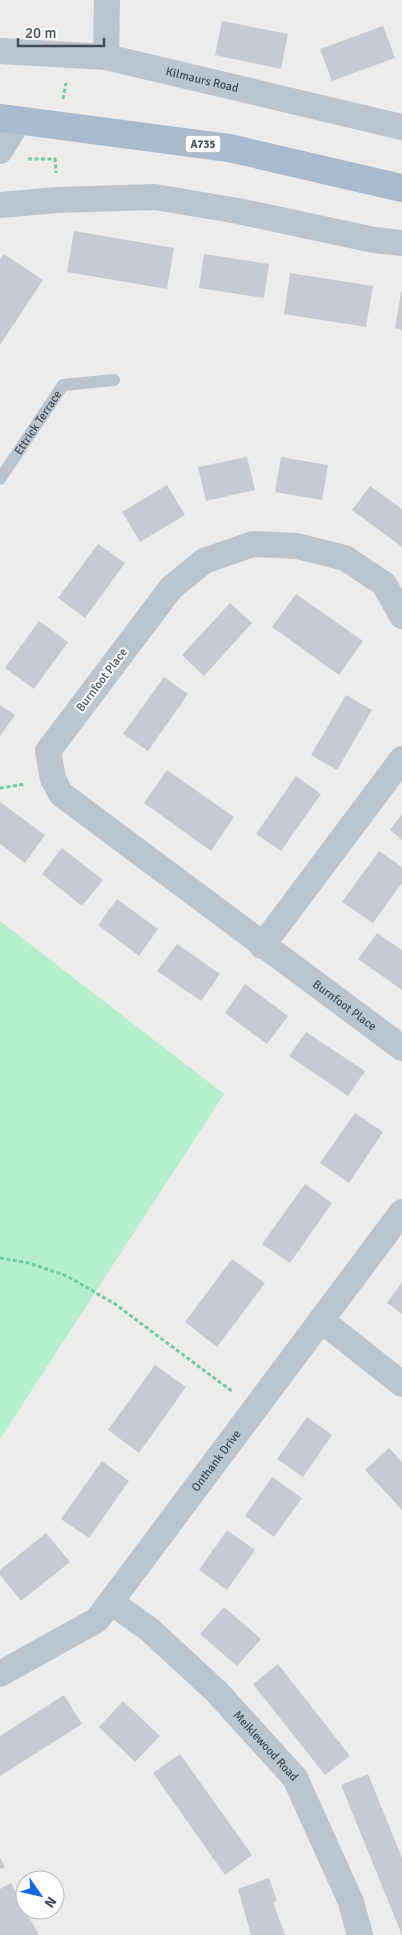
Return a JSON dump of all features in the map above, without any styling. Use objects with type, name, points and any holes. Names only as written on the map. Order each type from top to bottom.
[{"type":"main road","name":"A735","points":[[10,119],[229,148],[402,188]]},
{"type":"street","points":[[106,57],[107,0]]},
{"type":"street","name":"Kilmaurs Road","points":[[0,51],[106,57],[402,127]]},
{"type":"street","points":[[9,155],[10,119]]},
{"type":"street","points":[[0,205],[57,200],[155,197],[238,211],[374,240],[402,243]]},
{"type":"street","name":"Burnfoot Place","points":[[402,616],[384,584],[345,558],[298,546],[253,544],[204,561],[171,588],[48,751],[53,779],[61,794],[262,946],[402,1048]]},
{"type":"street","points":[[262,946],[402,759]]},
{"type":"street","name":"Onthank Drive","points":[[0,1674],[97,1620],[402,1212]]},
{"type":"street","points":[[321,1320],[402,1384]]},
{"type":"street","name":"Meiklewood Road","points":[[111,1602],[150,1630],[217,1692],[295,1778],[351,1902],[360,1935]]},
{"type":"lane","name":"Ettrick Terrace","points":[[0,479],[63,385],[114,380]]},
{"type":"path","points":[[9,155],[55,159],[57,200]]},
{"type":"path","points":[[0,1258],[29,1263],[67,1276],[115,1304],[255,1409]]},
{"type":"green space","points":[[0,921],[224,1094],[0,1439]]},
{"type":"building","points":[[222,21],[288,34],[281,69],[215,55]]},
{"type":"building","points":[[383,26],[395,58],[332,81],[320,49]]},
{"type":"building","points":[[74,231],[174,248],[167,289],[67,272]]},
{"type":"building","points":[[4,254],[43,280],[0,345],[0,260]]},
{"type":"building","points":[[204,254],[269,264],[264,298],[199,288]]},
{"type":"building","points":[[290,273],[373,286],[366,327],[284,314]]},
{"type":"building","points":[[402,292],[402,330],[395,328]]},
{"type":"building","points":[[247,457],[255,490],[206,501],[198,467]]},
{"type":"building","points":[[281,457],[328,465],[322,500],[275,492]]},
{"type":"building","points":[[167,485],[185,515],[140,542],[122,512]]},
{"type":"building","points":[[370,486],[402,509],[402,547],[352,510]]},
{"type":"building","points":[[98,544],[125,563],[85,618],[58,598]]},
{"type":"building","points":[[296,594],[363,641],[339,675],[272,627]]},
{"type":"building","points":[[230,603],[252,623],[204,676],[182,655]]},
{"type":"building","points":[[39,621],[68,642],[34,689],[5,668]]},
{"type":"building","points":[[164,677],[188,694],[148,751],[123,734]]},
{"type":"building","points":[[346,695],[372,710],[337,770],[311,755]]},
{"type":"building","points":[[0,705],[15,715],[0,736]]},
{"type":"building","points":[[167,770],[234,817],[211,851],[144,803]]},
{"type":"building","points":[[296,776],[321,794],[281,851],[256,834]]},
{"type":"building","points":[[0,802],[45,835],[25,863],[0,844]]},
{"type":"building","points":[[402,814],[402,840],[390,830]]},
{"type":"building","points":[[62,848],[103,880],[82,906],[42,874]]},
{"type":"building","points":[[379,851],[402,867],[402,883],[373,923],[342,902]]},
{"type":"building","points":[[117,899],[158,929],[139,956],[98,925]]},
{"type":"building","points":[[377,933],[402,950],[402,990],[358,959]]},
{"type":"building","points":[[177,944],[220,974],[201,1001],[157,971]]},
{"type":"building","points":[[245,984],[288,1016],[267,1044],[225,1013]]},
{"type":"building","points":[[306,1032],[365,1071],[348,1096],[289,1056]]},
{"type":"building","points":[[355,1113],[383,1132],[349,1183],[320,1163]]},
{"type":"building","points":[[305,1184],[332,1203],[290,1263],[262,1244]]},
{"type":"building","points":[[232,1259],[265,1283],[217,1347],[185,1322]]},
{"type":"building","points":[[402,1282],[402,1314],[387,1303]]},
{"type":"building","points":[[155,1365],[186,1387],[139,1453],[108,1430]]},
{"type":"building","points":[[307,1417],[332,1435],[303,1477],[277,1459]]},
{"type":"building","points":[[389,1448],[402,1462],[402,1510],[365,1470]]},
{"type":"building","points":[[102,1461],[129,1481],[89,1538],[61,1519]]},
{"type":"building","points":[[272,1477],[302,1498],[274,1537],[245,1516]]},
{"type":"building","points":[[227,1530],[255,1550],[227,1590],[199,1570]]},
{"type":"building","points":[[46,1533],[70,1562],[21,1601],[0,1575],[0,1570]]},
{"type":"building","points":[[224,1607],[261,1639],[237,1666],[200,1634]]},
{"type":"building","points":[[278,1664],[350,1756],[325,1775],[253,1684]]},
{"type":"building","points":[[64,1695],[82,1724],[0,1776],[0,1736]]},
{"type":"building","points":[[123,1701],[160,1736],[135,1762],[99,1727]]},
{"type":"building","points":[[180,1754],[252,1855],[225,1875],[153,1773]]},
{"type":"building","points":[[368,1774],[402,1858],[402,1935],[341,1785]]},
{"type":"building","points":[[0,1858],[5,1867],[0,1869]]},
{"type":"building","points":[[269,1878],[277,1901],[273,1902],[285,1935],[251,1935],[238,1889]]},
{"type":"building","points":[[11,1883],[15,1891],[15,1920],[31,1920],[39,1935],[0,1935],[0,1889]]}]
